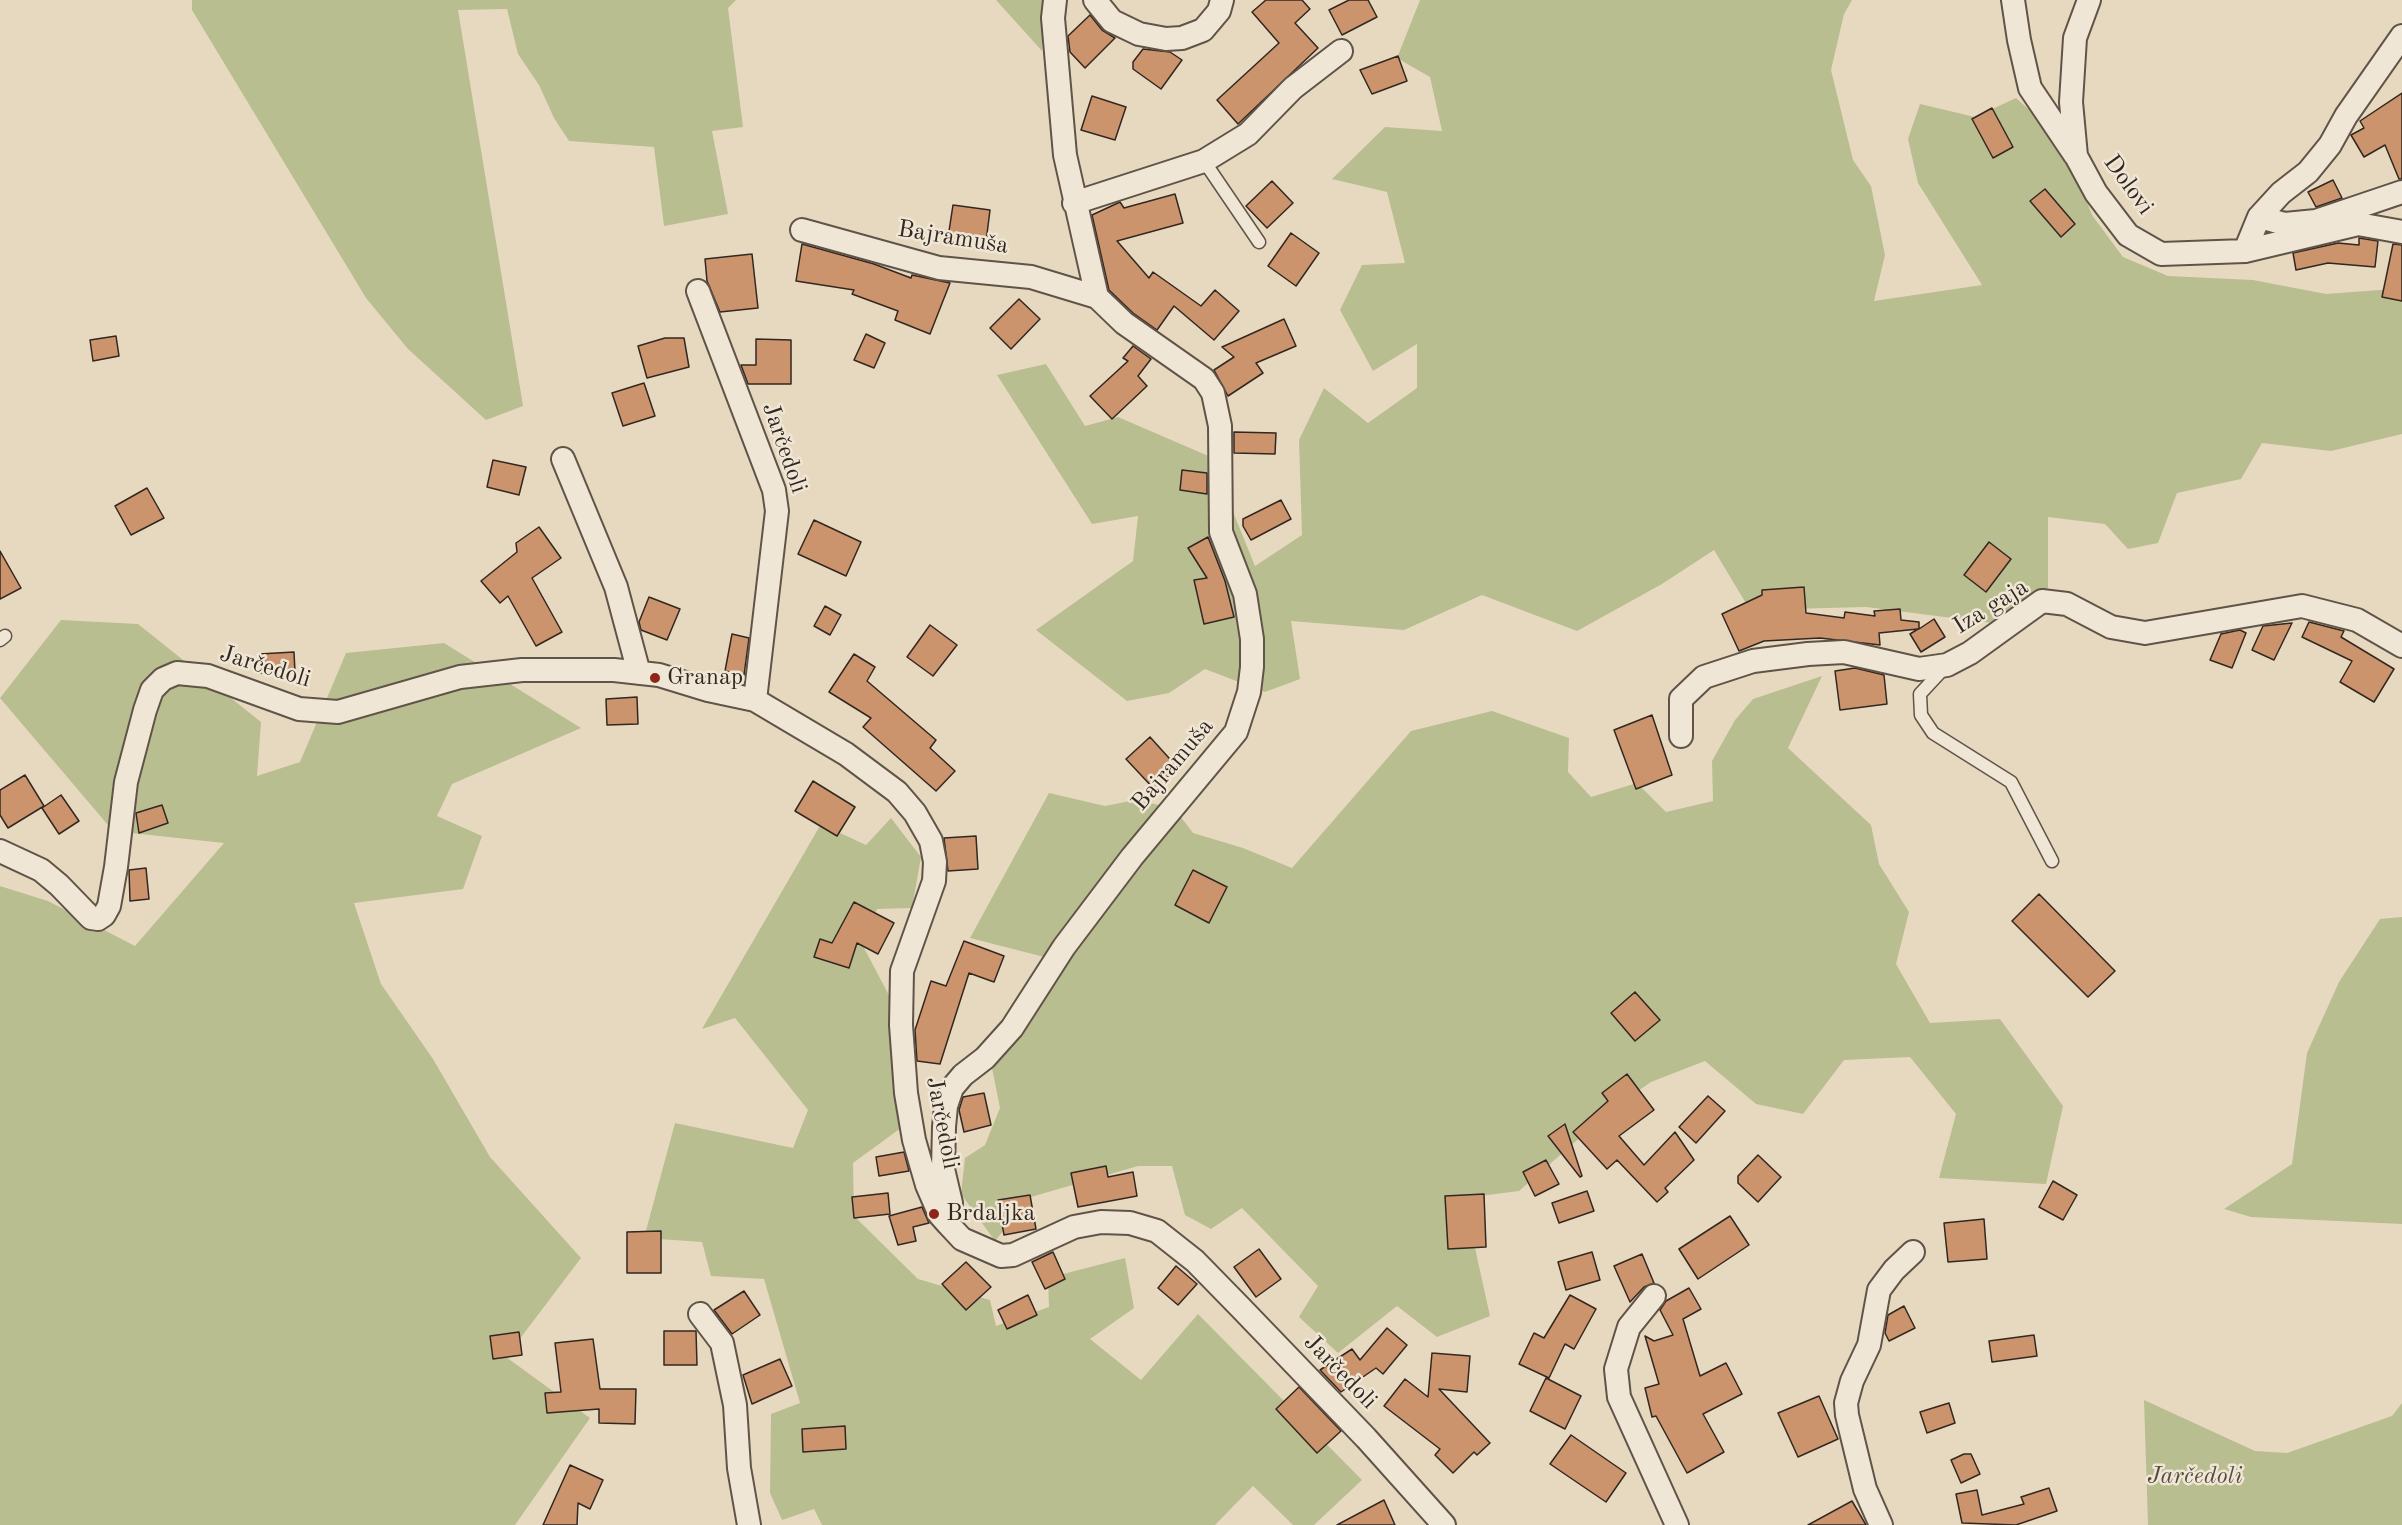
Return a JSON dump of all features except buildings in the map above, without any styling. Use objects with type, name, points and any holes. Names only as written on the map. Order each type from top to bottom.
[{"type":"street","points":[[1055,0],[1053,18],[1064,144],[1074,203],[1097,297]]},
{"type":"street","points":[[1095,0],[1112,21],[1139,34],[1166,39],[1182,38],[1203,30],[1219,11],[1222,0]]},
{"type":"street","points":[[2013,0],[2030,88],[2076,156]]},
{"type":"street","name":"Dolovi","points":[[2089,0],[2074,38],[2071,102],[2076,156],[2096,193],[2128,235],[2161,254],[2245,251],[2358,224],[2402,232]]},
{"type":"street","points":[[2245,251],[2259,217],[2281,193],[2308,172],[2330,145],[2346,116],[2402,36]]},
{"type":"street","points":[[1074,203],[1204,161],[1248,134],[1293,88],[1341,51]]},
{"type":"street","points":[[2259,217],[2285,224],[2316,221],[2402,192]]},
{"type":"street","name":"Bajramuša","points":[[802,230],[939,268],[1031,277],[1097,297],[1124,323],[1204,379],[1214,393],[1220,426],[1221,532],[1245,594],[1252,639],[1249,692],[1236,732],[1132,856],[1064,947],[1012,1028],[985,1058],[952,1088],[946,1106],[944,1127],[943,1170],[951,1203],[948,1224]]},
{"type":"street","name":"Jarčedoli","points":[[698,291],[774,490],[777,511],[754,700]]},
{"type":"street","points":[[562,459],[616,587],[639,673]]},
{"type":"street","name":"Iza gaja","points":[[1681,736],[1681,699],[1704,677],[1753,661],[1844,652],[1919,669],[1947,665],[1970,653],[2042,601],[2067,603],[2111,627],[2145,633],[2302,606],[2357,620],[2402,646]]},
{"type":"street","name":"Jarčedoli","points":[[0,851],[41,870],[91,918],[98,919],[104,915],[109,906],[116,867],[126,782],[145,710],[152,690],[163,679],[177,673],[208,676],[299,709],[338,712],[460,677],[522,670],[614,670],[659,675],[708,690],[754,700],[846,754],[897,792],[915,813],[931,841],[935,862],[934,881],[902,971],[901,1025],[906,1093],[914,1140],[927,1185],[940,1215],[962,1239],[1001,1256],[1013,1255],[1074,1227],[1101,1222],[1130,1223],[1157,1232],[1195,1262],[1255,1322],[1366,1438],[1444,1525]]},
{"type":"street","points":[[1881,1525],[1865,1489],[1846,1403],[1852,1381],[1869,1345],[1879,1290],[1894,1270],[1913,1252]]},
{"type":"street","points":[[1654,1296],[1629,1327],[1616,1369],[1619,1397],[1677,1525]]},
{"type":"street","points":[[700,1314],[722,1343],[735,1405],[739,1468],[749,1525]]},
{"type":"lane","points":[[1204,161],[1259,242]]},
{"type":"lane","points":[[1947,665],[1920,694],[1921,715],[1933,733],[2012,782],[2052,861]]},
{"type":"green space","points":[[192,0],[736,0],[728,8],[743,127],[712,131],[728,214],[664,226],[654,147],[569,141],[554,118],[539,85],[518,54],[507,9],[458,10],[523,406],[486,420],[408,349],[366,298],[192,10]]},
{"type":"green space","points":[[996,0],[1043,0],[1042,51]]},
{"type":"green space","points":[[1420,0],[1852,0],[1844,14],[1831,70],[1853,160],[1871,186],[1885,255],[1874,301],[1982,285],[1918,183],[1908,139],[1920,104],[1975,117],[2016,98],[2063,140],[2092,215],[2123,257],[2168,276],[2253,280],[2326,294],[2393,289],[2402,295],[2402,434],[2331,451],[2262,443],[2241,479],[2177,493],[2158,543],[2128,549],[2105,524],[2048,517],[2048,588],[1992,623],[1866,607],[1750,610],[1714,550],[1662,584],[1577,631],[1482,595],[1404,630],[1291,621],[1300,679],[1265,692],[1205,669],[1169,693],[1127,701],[1036,630],[1133,561],[1138,516],[1092,524],[997,375],[1046,364],[1085,426],[1118,417],[1220,461],[1231,507],[1255,566],[1302,535],[1299,440],[1324,388],[1368,423],[1417,388],[1417,344],[1373,371],[1340,310],[1362,265],[1405,263],[1387,192],[1332,179],[1385,127],[1442,131],[1430,77],[1397,58]]},
{"type":"green space","points":[[61,620],[138,624],[261,722],[257,776],[300,762],[346,653],[444,643],[581,728],[452,784],[437,816],[482,836],[463,889],[354,903],[381,984],[433,1059],[490,1157],[581,1258],[506,1357],[590,1418],[515,1525],[0,1525],[0,886],[48,901],[135,946],[224,843],[113,831],[0,698]]},
{"type":"green space","points":[[1822,676],[1788,748],[1871,825],[1879,864],[1909,912],[1896,964],[1930,1023],[2000,1019],[2063,1106],[2046,1184],[1939,1178],[1956,1114],[1910,1057],[1844,1060],[1803,1114],[1756,1104],[1705,1061],[1651,1082],[1615,1107],[1519,1191],[1464,1198],[1490,1316],[1437,1337],[1397,1306],[1338,1353],[1299,1317],[1318,1286],[1242,1208],[1211,1229],[1185,1215],[1172,1166],[1138,1166],[1031,1197],[995,1241],[961,1194],[965,1158],[985,1145],[1000,1108],[987,1043],[1060,961],[970,938],[1049,793],[1105,806],[1135,800],[1174,808],[1193,833],[1243,848],[1292,868],[1411,731],[1492,711],[1569,738],[1568,772],[1591,797],[1637,783],[1666,812],[1713,801],[1712,761],[1735,720],[1753,699]]},
{"type":"green space","points":[[891,818],[921,857],[912,908],[877,909],[863,946],[892,1001],[905,1125],[853,1163],[854,1216],[918,1279],[990,1300],[996,1326],[1049,1307],[1048,1278],[1125,1258],[1134,1308],[1090,1339],[1141,1380],[1198,1314],[1362,1480],[1314,1525],[1293,1525],[1253,1486],[1215,1525],[822,1525],[814,1509],[782,1520],[770,1493],[771,1414],[800,1403],[764,1279],[711,1276],[702,1242],[644,1238],[675,1123],[793,1148],[808,1110],[735,1018],[702,1029],[821,824],[866,845]]},
{"type":"green space","points":[[2402,917],[2402,1224],[2251,1217],[2224,1209],[2292,1164],[2307,1053],[2339,982],[2380,919]]},
{"type":"green space","name":"Jarčedoli","points":[[2144,1400],[2255,1451],[2287,1453],[2392,1416],[2402,1403],[2402,1525],[2148,1525]]},
{"type":"place","name":"Granap","points":[[655,678]]},
{"type":"place","name":"Brdaljka","points":[[934,1214]]}]
